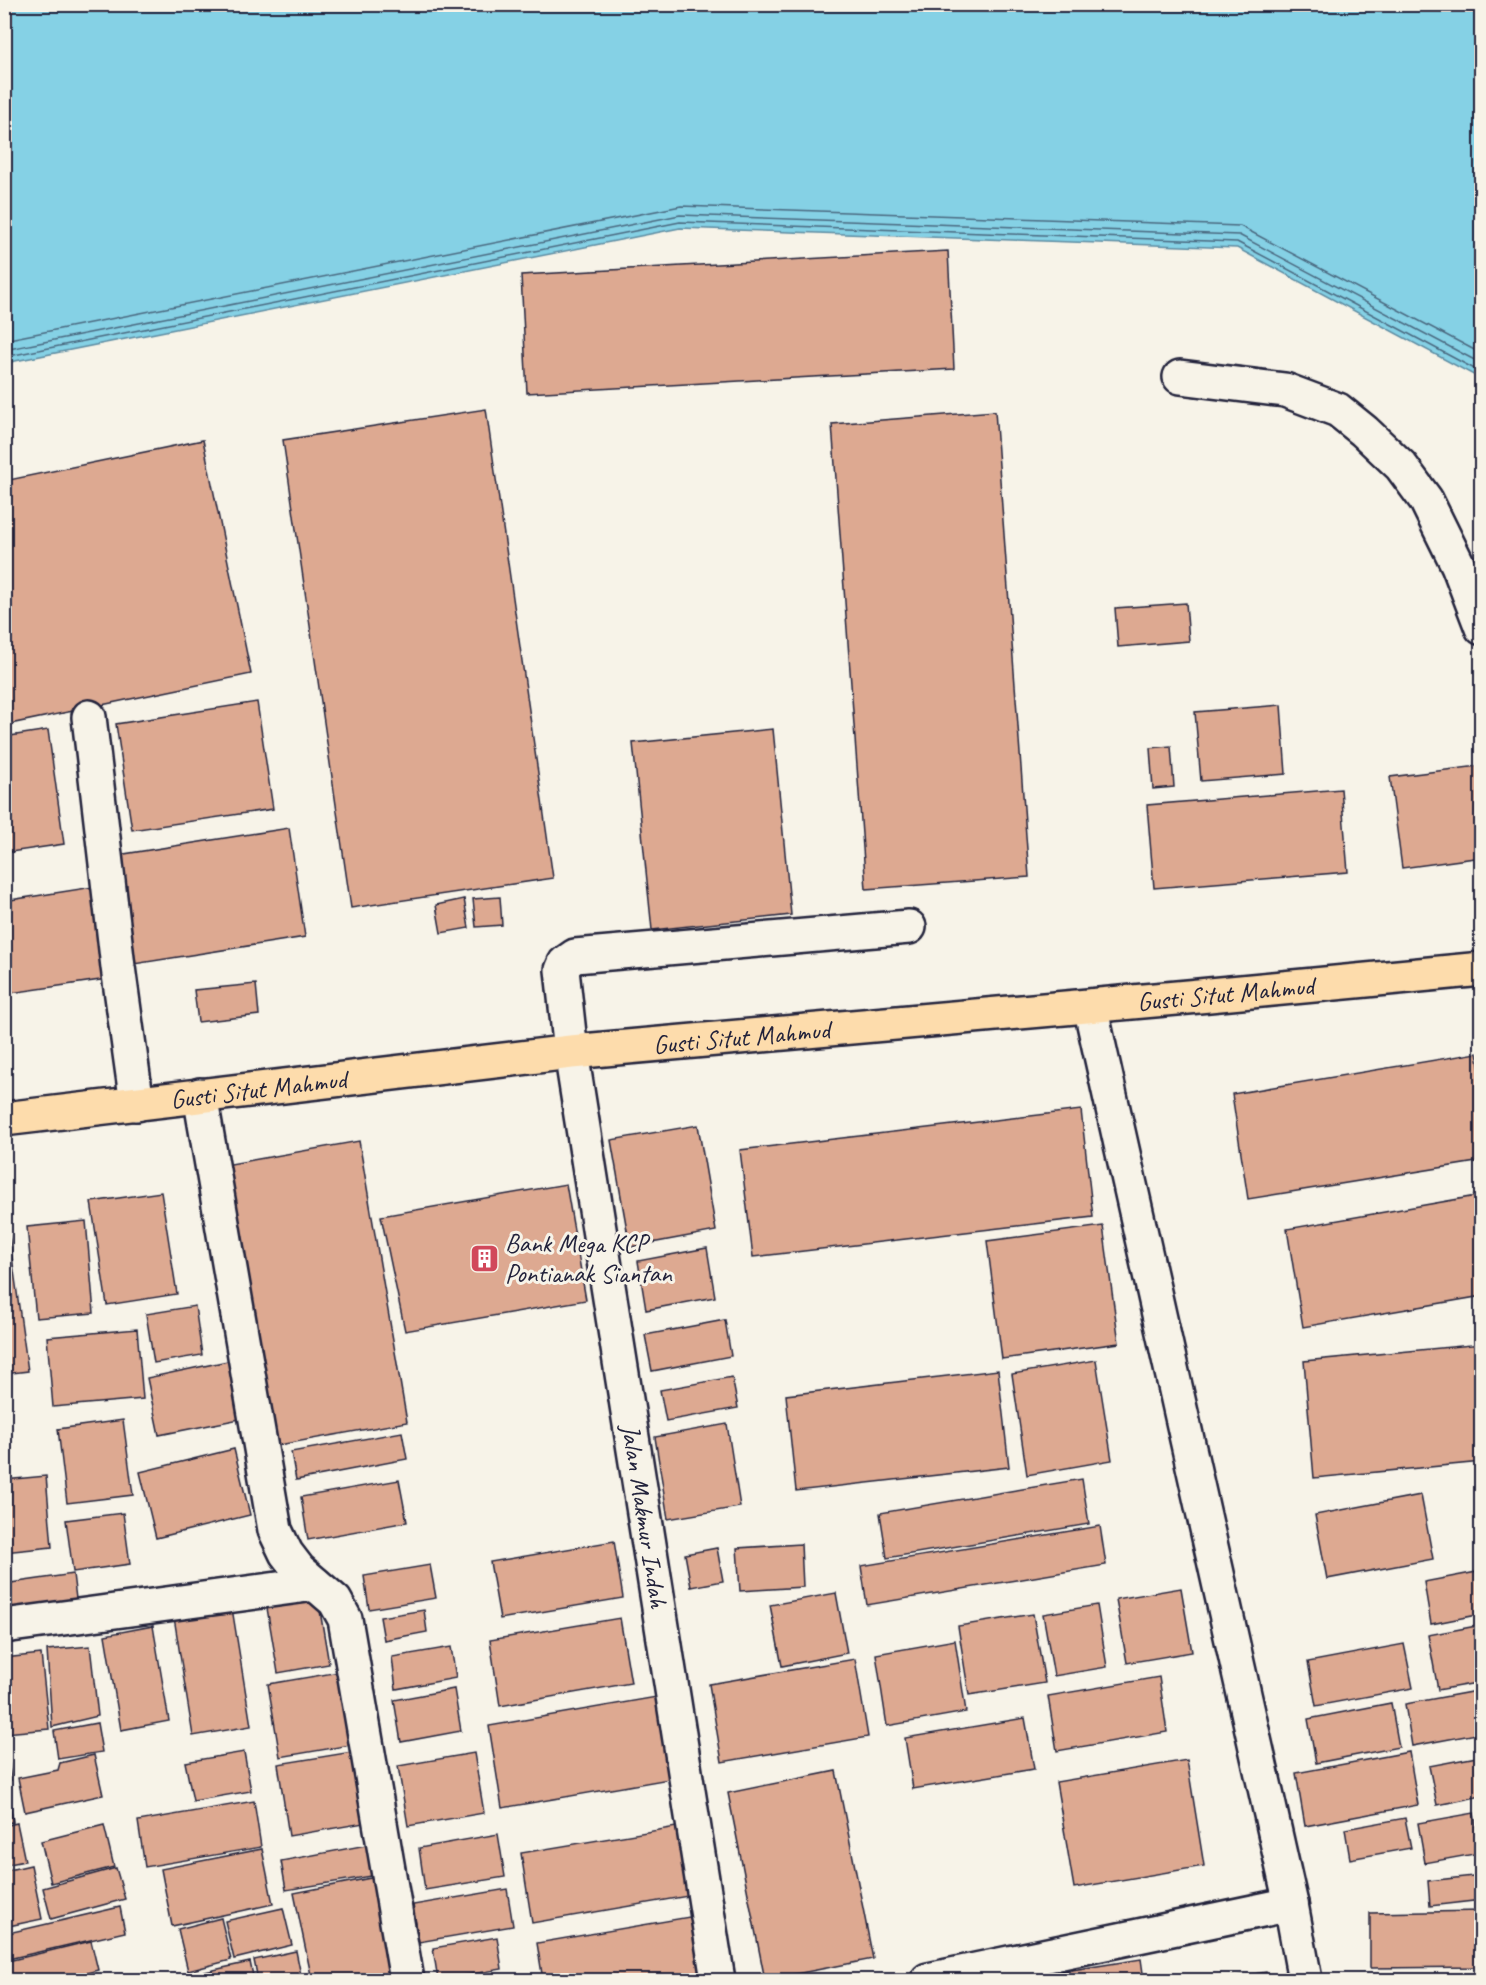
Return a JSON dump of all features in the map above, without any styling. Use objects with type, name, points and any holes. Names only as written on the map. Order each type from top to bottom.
[{"type":"highway","name":"Gusti Situt Mahmud","points":[[4,1119],[571,1052],[1482,969]]},
{"type":"street","points":[[1180,377],[1285,390],[1338,410],[1364,431],[1401,466],[1426,500],[1458,565],[1482,628]]},
{"type":"street","points":[[89,717],[118,967],[137,1104]]},
{"type":"street","name":"Jalan Makmur Indah","points":[[718,1980],[571,1052],[562,970],[564,963],[575,956],[909,927]]},
{"type":"street","points":[[1099,1005],[1291,1904],[1305,1980]]},
{"type":"street","points":[[200,1095],[275,1530],[286,1553],[299,1570],[335,1601],[345,1619],[408,1980]]},
{"type":"street","points":[[4,1626],[315,1584]]},
{"type":"street","points":[[928,1980],[1291,1904]]},
{"type":"water","points":[[5,4],[1481,5],[1481,379],[1237,248],[680,228],[5,363]]},
{"type":"building","points":[[948,251],[954,369],[527,393],[521,275]]},
{"type":"building","points":[[486,409],[553,878],[351,908],[283,440]]},
{"type":"building","points":[[995,411],[1029,877],[866,889],[832,424]]},
{"type":"building","points":[[203,440],[251,674],[10,724],[4,695],[4,481]]},
{"type":"building","points":[[1186,603],[1189,641],[1118,647],[1115,608]]},
{"type":"building","points":[[257,702],[273,809],[132,830],[116,724]]},
{"type":"building","points":[[1281,705],[1286,774],[1201,781],[1195,712]]},
{"type":"building","points":[[773,729],[791,915],[652,930],[633,743]]},
{"type":"building","points":[[48,730],[64,844],[4,853],[4,737]]},
{"type":"building","points":[[1171,746],[1174,787],[1153,789],[1150,748]]},
{"type":"building","points":[[1478,766],[1482,795],[1482,857],[1402,868],[1390,777]]},
{"type":"building","points":[[1341,789],[1348,872],[1154,888],[1147,805]]},
{"type":"building","points":[[289,828],[305,937],[134,964],[118,855]]},
{"type":"building","points":[[93,887],[107,979],[4,994],[4,901]]},
{"type":"building","points":[[500,897],[502,925],[476,927],[473,899]]},
{"type":"building","points":[[464,899],[469,928],[441,933],[436,905]]},
{"type":"building","points":[[256,984],[259,1015],[198,1022],[194,990]]},
{"type":"building","points":[[1477,1053],[1482,1083],[1482,1161],[1248,1199],[1232,1094]]},
{"type":"building","points":[[1081,1110],[1093,1217],[753,1257],[740,1150]]},
{"type":"building","points":[[698,1125],[716,1231],[630,1247],[611,1140]]},
{"type":"building","points":[[359,1141],[407,1422],[268,1447],[219,1166]]},
{"type":"building","name":"Bank Mega KCP Pontianak Siantan","points":[[566,1184],[586,1300],[405,1331],[381,1216]]},
{"type":"building","points":[[161,1192],[177,1294],[107,1305],[91,1202]]},
{"type":"building","points":[[1482,1195],[1482,1296],[1303,1327],[1287,1229]]},
{"type":"building","points":[[4,1221],[7,1221],[28,1371],[4,1374]]},
{"type":"building","points":[[86,1221],[94,1313],[36,1318],[27,1227]]},
{"type":"building","points":[[1103,1226],[1119,1343],[1002,1359],[987,1241]]},
{"type":"building","points":[[707,1248],[715,1297],[646,1310],[638,1261]]},
{"type":"building","points":[[195,1306],[202,1355],[154,1363],[146,1314]]},
{"type":"building","points":[[725,1320],[731,1356],[652,1371],[645,1335]]},
{"type":"building","points":[[137,1329],[143,1399],[53,1407],[47,1337]]},
{"type":"building","points":[[1482,1344],[1482,1462],[1314,1478],[1304,1361]]},
{"type":"building","points":[[1096,1360],[1112,1460],[1027,1475],[1012,1374]]},
{"type":"building","points":[[228,1361],[240,1419],[159,1435],[147,1378]]},
{"type":"building","points":[[998,1370],[1009,1467],[796,1491],[786,1395]]},
{"type":"building","points":[[732,1377],[738,1408],[666,1421],[660,1390]]},
{"type":"building","points":[[123,1420],[133,1495],[67,1503],[58,1429]]},
{"type":"building","points":[[727,1424],[740,1507],[668,1519],[655,1437]]},
{"type":"building","points":[[402,1432],[407,1459],[296,1480],[291,1452]]},
{"type":"building","points":[[234,1449],[250,1515],[156,1538],[140,1472]]},
{"type":"building","points":[[46,1476],[52,1547],[4,1552],[4,1480]]},
{"type":"building","points":[[1082,1479],[1089,1524],[887,1558],[880,1513]]},
{"type":"building","points":[[399,1480],[407,1522],[308,1540],[301,1497]]},
{"type":"building","points":[[1421,1495],[1433,1559],[1327,1579],[1315,1515]]},
{"type":"building","points":[[123,1513],[130,1564],[73,1572],[66,1520]]},
{"type":"building","points":[[1100,1526],[1106,1565],[867,1605],[861,1566]]},
{"type":"building","points":[[614,1541],[623,1598],[500,1619],[490,1562]]},
{"type":"building","points":[[801,1544],[803,1587],[740,1591],[737,1548]]},
{"type":"building","points":[[717,1548],[723,1581],[691,1587],[685,1554]]},
{"type":"building","points":[[430,1565],[436,1598],[369,1609],[364,1576]]},
{"type":"building","points":[[1482,1571],[1482,1614],[1431,1624],[1424,1582]]},
{"type":"building","points":[[73,1574],[77,1607],[4,1617],[4,1584]]},
{"type":"building","points":[[1181,1588],[1192,1652],[1127,1663],[1116,1599]]},
{"type":"building","points":[[317,1593],[329,1664],[278,1673],[266,1602]]},
{"type":"building","points":[[836,1593],[847,1653],[782,1666],[770,1605]]},
{"type":"building","points":[[231,1602],[251,1726],[193,1736],[173,1611]]},
{"type":"building","points":[[1097,1605],[1107,1667],[1054,1676],[1043,1614]]},
{"type":"building","points":[[424,1610],[427,1632],[384,1640],[380,1617]]},
{"type":"building","points":[[1033,1614],[1045,1683],[969,1695],[958,1626]]},
{"type":"building","points":[[620,1618],[631,1683],[500,1706],[490,1640]]},
{"type":"building","points":[[1482,1625],[1482,1682],[1438,1690],[1428,1635]]},
{"type":"building","points":[[153,1626],[169,1721],[121,1730],[105,1635]]},
{"type":"building","points":[[955,1640],[966,1712],[887,1726],[876,1654]]},
{"type":"building","points":[[1404,1644],[1413,1688],[1316,1706],[1308,1662]]},
{"type":"building","points":[[90,1646],[98,1716],[52,1727],[47,1650]]},
{"type":"building","points":[[451,1647],[456,1678],[396,1689],[392,1657]]},
{"type":"building","points":[[41,1654],[49,1729],[5,1733],[4,1658]]},
{"type":"building","points":[[855,1659],[868,1737],[722,1762],[709,1684]]},
{"type":"building","points":[[339,1672],[351,1745],[280,1757],[268,1684]]},
{"type":"building","points":[[1159,1677],[1167,1732],[1057,1751],[1048,1696]]},
{"type":"building","points":[[454,1689],[461,1731],[401,1742],[394,1700]]},
{"type":"building","points":[[1482,1690],[1482,1733],[1412,1746],[1405,1704]]},
{"type":"building","points":[[662,1696],[675,1778],[502,1808],[489,1726]]},
{"type":"building","points":[[1391,1703],[1399,1747],[1316,1763],[1308,1719]]},
{"type":"building","points":[[1025,1718],[1034,1769],[913,1789],[905,1738]]},
{"type":"building","points":[[97,1723],[102,1752],[58,1759],[54,1731]]},
{"type":"building","points":[[4,1742],[11,1780],[4,1781]]},
{"type":"building","points":[[358,1751],[370,1822],[289,1836],[278,1764]]},
{"type":"building","points":[[244,1752],[251,1791],[193,1801],[185,1762]]},
{"type":"building","points":[[1409,1752],[1418,1805],[1305,1826],[1296,1773]]},
{"type":"building","points":[[474,1753],[484,1813],[408,1826],[398,1766]]},
{"type":"building","points":[[94,1755],[103,1795],[25,1812],[18,1778],[58,1770],[60,1763]]},
{"type":"building","points":[[1482,1756],[1482,1796],[1437,1805],[1429,1766]]},
{"type":"building","points":[[1187,1760],[1204,1866],[1074,1888],[1056,1782]]},
{"type":"building","points":[[836,1771],[873,1959],[765,1980],[728,1793]]},
{"type":"building","points":[[8,1789],[13,1822],[4,1823],[4,1790]]},
{"type":"building","points":[[254,1801],[261,1847],[145,1867],[138,1821]]},
{"type":"building","points":[[1474,1813],[1480,1853],[1425,1863],[1418,1823]]},
{"type":"building","points":[[1405,1818],[1411,1848],[1350,1859],[1345,1829]]},
{"type":"building","points":[[17,1823],[25,1861],[4,1865],[4,1826]]},
{"type":"building","points":[[104,1825],[114,1867],[51,1883],[41,1841]]},
{"type":"building","points":[[682,1826],[694,1895],[532,1923],[521,1853]]},
{"type":"building","points":[[498,1834],[505,1877],[425,1890],[419,1848]]},
{"type":"building","points":[[377,1843],[384,1874],[286,1890],[281,1861]]},
{"type":"building","points":[[262,1849],[273,1904],[172,1926],[161,1869]]},
{"type":"building","points":[[31,1865],[42,1919],[4,1927],[4,1871]]},
{"type":"building","points":[[116,1868],[125,1899],[51,1919],[43,1888]]},
{"type":"building","points":[[1482,1875],[1482,1900],[1430,1906],[1428,1881]]},
{"type":"building","points":[[381,1876],[401,1977],[386,1980],[312,1980],[294,1893]]},
{"type":"building","points":[[507,1889],[513,1926],[419,1942],[413,1905]]},
{"type":"building","points":[[120,1907],[125,1932],[4,1960],[4,1934]]},
{"type":"building","points":[[283,1908],[292,1945],[234,1959],[225,1921]]},
{"type":"building","points":[[1482,1911],[1482,1967],[1370,1968],[1370,1913]]},
{"type":"building","points":[[695,1916],[706,1980],[543,1980],[537,1943]]},
{"type":"building","points":[[221,1918],[231,1960],[188,1971],[178,1929]]},
{"type":"building","points":[[497,1937],[502,1969],[438,1980],[433,1948]]},
{"type":"building","points":[[91,1941],[98,1970],[60,1980],[4,1980],[4,1962]]},
{"type":"building","points":[[296,1951],[302,1980],[258,1980],[254,1960]]},
{"type":"building","points":[[1141,1959],[1144,1980],[1061,1980],[1060,1972]]},
{"type":"building","points":[[250,1962],[254,1980],[183,1980],[182,1977]]},
{"type":"building","points":[[1266,1972],[1267,1980],[1215,1980]]},
{"type":"place","name":"Bank Mega KCP Pontianak Siantan","points":[[484,1258]]}]
